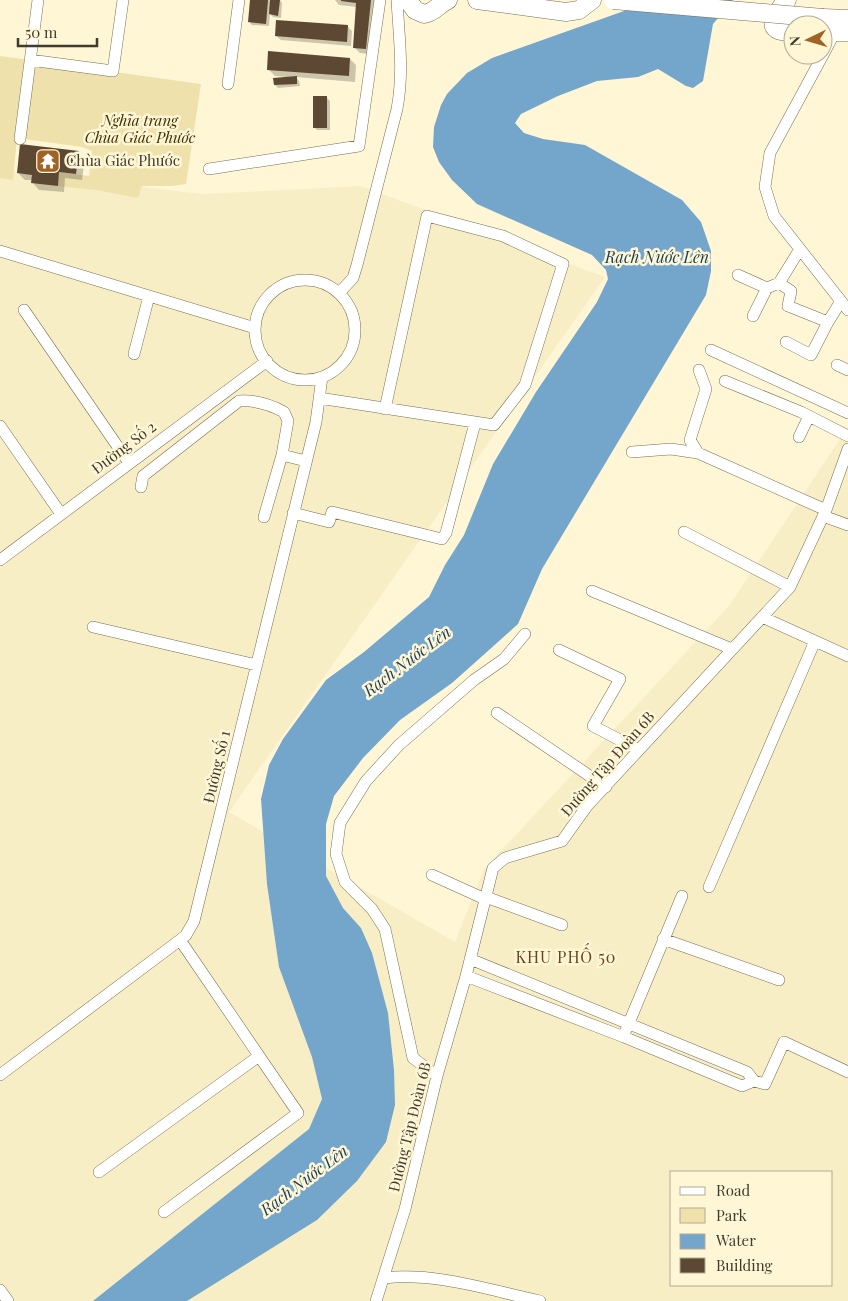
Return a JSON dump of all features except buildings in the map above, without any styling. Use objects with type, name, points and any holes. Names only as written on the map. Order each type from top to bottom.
[{"type":"highway","points":[[408,0],[415,10],[424,14],[433,11],[448,0]]},
{"type":"highway","points":[[477,0],[566,12],[580,10],[592,0]]},
{"type":"highway","points":[[613,0],[783,19]]},
{"type":"highway","points":[[750,0],[801,15]]},
{"type":"highway","points":[[783,32],[775,29],[773,24],[776,14],[787,0]]},
{"type":"highway","points":[[833,22],[848,8]]},
{"type":"highway","points":[[833,23],[848,19]]},
{"type":"street","points":[[20,139],[38,0]]},
{"type":"street","points":[[30,60],[113,71],[123,0]]},
{"type":"street","points":[[228,84],[239,0]]},
{"type":"street","points":[[209,170],[359,146],[380,0]]},
{"type":"street","points":[[338,293],[353,278],[397,109],[402,69],[397,0]]},
{"type":"street","points":[[786,342],[812,355],[828,322],[844,306],[774,216],[765,187],[770,153],[818,65]]},
{"type":"street","points":[[319,398],[385,409],[494,425],[524,386],[563,264],[503,236],[427,216],[385,409]]},
{"type":"street","points":[[753,316],[767,288],[779,283],[800,250]]},
{"type":"street","points":[[0,251],[255,328]]},
{"type":"street","points":[[738,275],[767,288]]},
{"type":"street","points":[[293,281],[315,281],[325,284],[338,293],[349,306],[355,326],[352,348],[343,361],[322,377],[300,380],[280,373],[267,361],[259,349],[255,328],[257,317],[264,302],[274,290],[293,281]]},
{"type":"street","points":[[779,283],[791,291],[788,306],[828,322]]},
{"type":"street","points":[[134,354],[149,296]]},
{"type":"street","points":[[24,310],[128,463]]},
{"type":"street","points":[[711,350],[848,413]]},
{"type":"street","name":"Đường Số 2","points":[[0,560],[267,361]]},
{"type":"street","points":[[837,365],[848,370]]},
{"type":"street","points":[[698,454],[690,440],[706,389],[699,370]]},
{"type":"street","name":"Đường Số 1","points":[[0,1075],[180,940],[186,935],[194,921],[316,422],[322,377]]},
{"type":"street","points":[[725,381],[809,416],[848,436]]},
{"type":"street","points":[[141,487],[143,476],[239,401],[247,400],[275,407],[284,412],[288,421],[282,455],[264,517]]},
{"type":"street","points":[[800,437],[809,416]]},
{"type":"street","points":[[293,513],[329,522],[332,512],[442,539],[446,533],[476,423]]},
{"type":"street","points":[[0,426],[61,514]]},
{"type":"street","points":[[632,452],[671,449],[698,454],[848,525]]},
{"type":"street","name":"Đường Tập Đoàn 6B","points":[[376,1301],[406,1209],[437,1076],[466,976],[493,868],[505,858],[562,841],[587,806],[790,587],[825,513],[848,449]]},
{"type":"street","points":[[282,455],[306,461]]},
{"type":"street","points":[[684,532],[790,587]]},
{"type":"street","points":[[592,591],[732,649]]},
{"type":"street","points":[[762,617],[848,656]]},
{"type":"street","points":[[93,627],[256,665]]},
{"type":"street","points":[[437,1076],[413,1058],[385,929],[372,909],[345,882],[336,854],[340,822],[366,781],[399,745],[474,680],[504,659],[525,634]]},
{"type":"street","points":[[709,887],[815,641]]},
{"type":"street","points":[[559,650],[620,679],[593,726],[639,750]]},
{"type":"street","points":[[497,713],[606,786]]},
{"type":"street","points":[[432,875],[486,898],[562,924]]},
{"type":"street","points":[[624,1036],[682,896]]},
{"type":"street","points":[[663,939],[779,980]]},
{"type":"street","points":[[164,1212],[298,1113],[180,940]]},
{"type":"street","points":[[470,959],[747,1072],[754,1081],[765,1084],[784,1042],[848,1072]]},
{"type":"street","points":[[466,976],[624,1036],[742,1086],[754,1081]]},
{"type":"street","points":[[99,1172],[259,1056]]},
{"type":"street","points":[[384,1278],[414,1276],[540,1301]]},
{"type":"street","points":[[0,1290],[8,1301]]},
{"type":"shaded area","points":[[0,170],[203,194],[361,186],[605,277],[229,812],[455,942],[484,869],[728,607],[848,427],[848,1301],[0,1301]]},
{"type":"green space","name":"Nghĩa trang Chùa Giác Phước","points":[[0,56],[201,84],[186,184],[142,186],[138,198],[96,190],[58,186],[59,172],[89,176],[92,151],[82,147],[17,138],[13,180],[0,178]]},
{"type":"water","name":"Rạch Nước Lên","points":[[639,0],[733,0],[713,24],[703,81],[693,88],[686,86],[658,69],[638,77],[597,81],[558,96],[521,114],[515,123],[524,133],[543,139],[585,145],[682,200],[701,222],[711,251],[711,271],[706,295],[542,569],[518,624],[452,683],[400,720],[363,758],[334,796],[326,824],[326,876],[343,908],[361,928],[372,953],[388,1013],[394,1070],[395,1105],[386,1142],[357,1181],[317,1220],[187,1301],[93,1301],[309,1129],[322,1099],[312,1057],[279,967],[267,884],[261,799],[269,765],[283,739],[326,680],[364,652],[429,597],[445,565],[464,535],[493,464],[536,392],[597,302],[608,279],[606,270],[592,255],[477,204],[452,180],[439,162],[433,147],[434,127],[441,105],[447,94],[467,73],[492,58],[624,11]]},
{"type":"place","name":"Chùa Giác Phước","points":[[48,161]]},
{"type":"district","name":"KHU PHỐ 50","points":[[566,957]]}]
